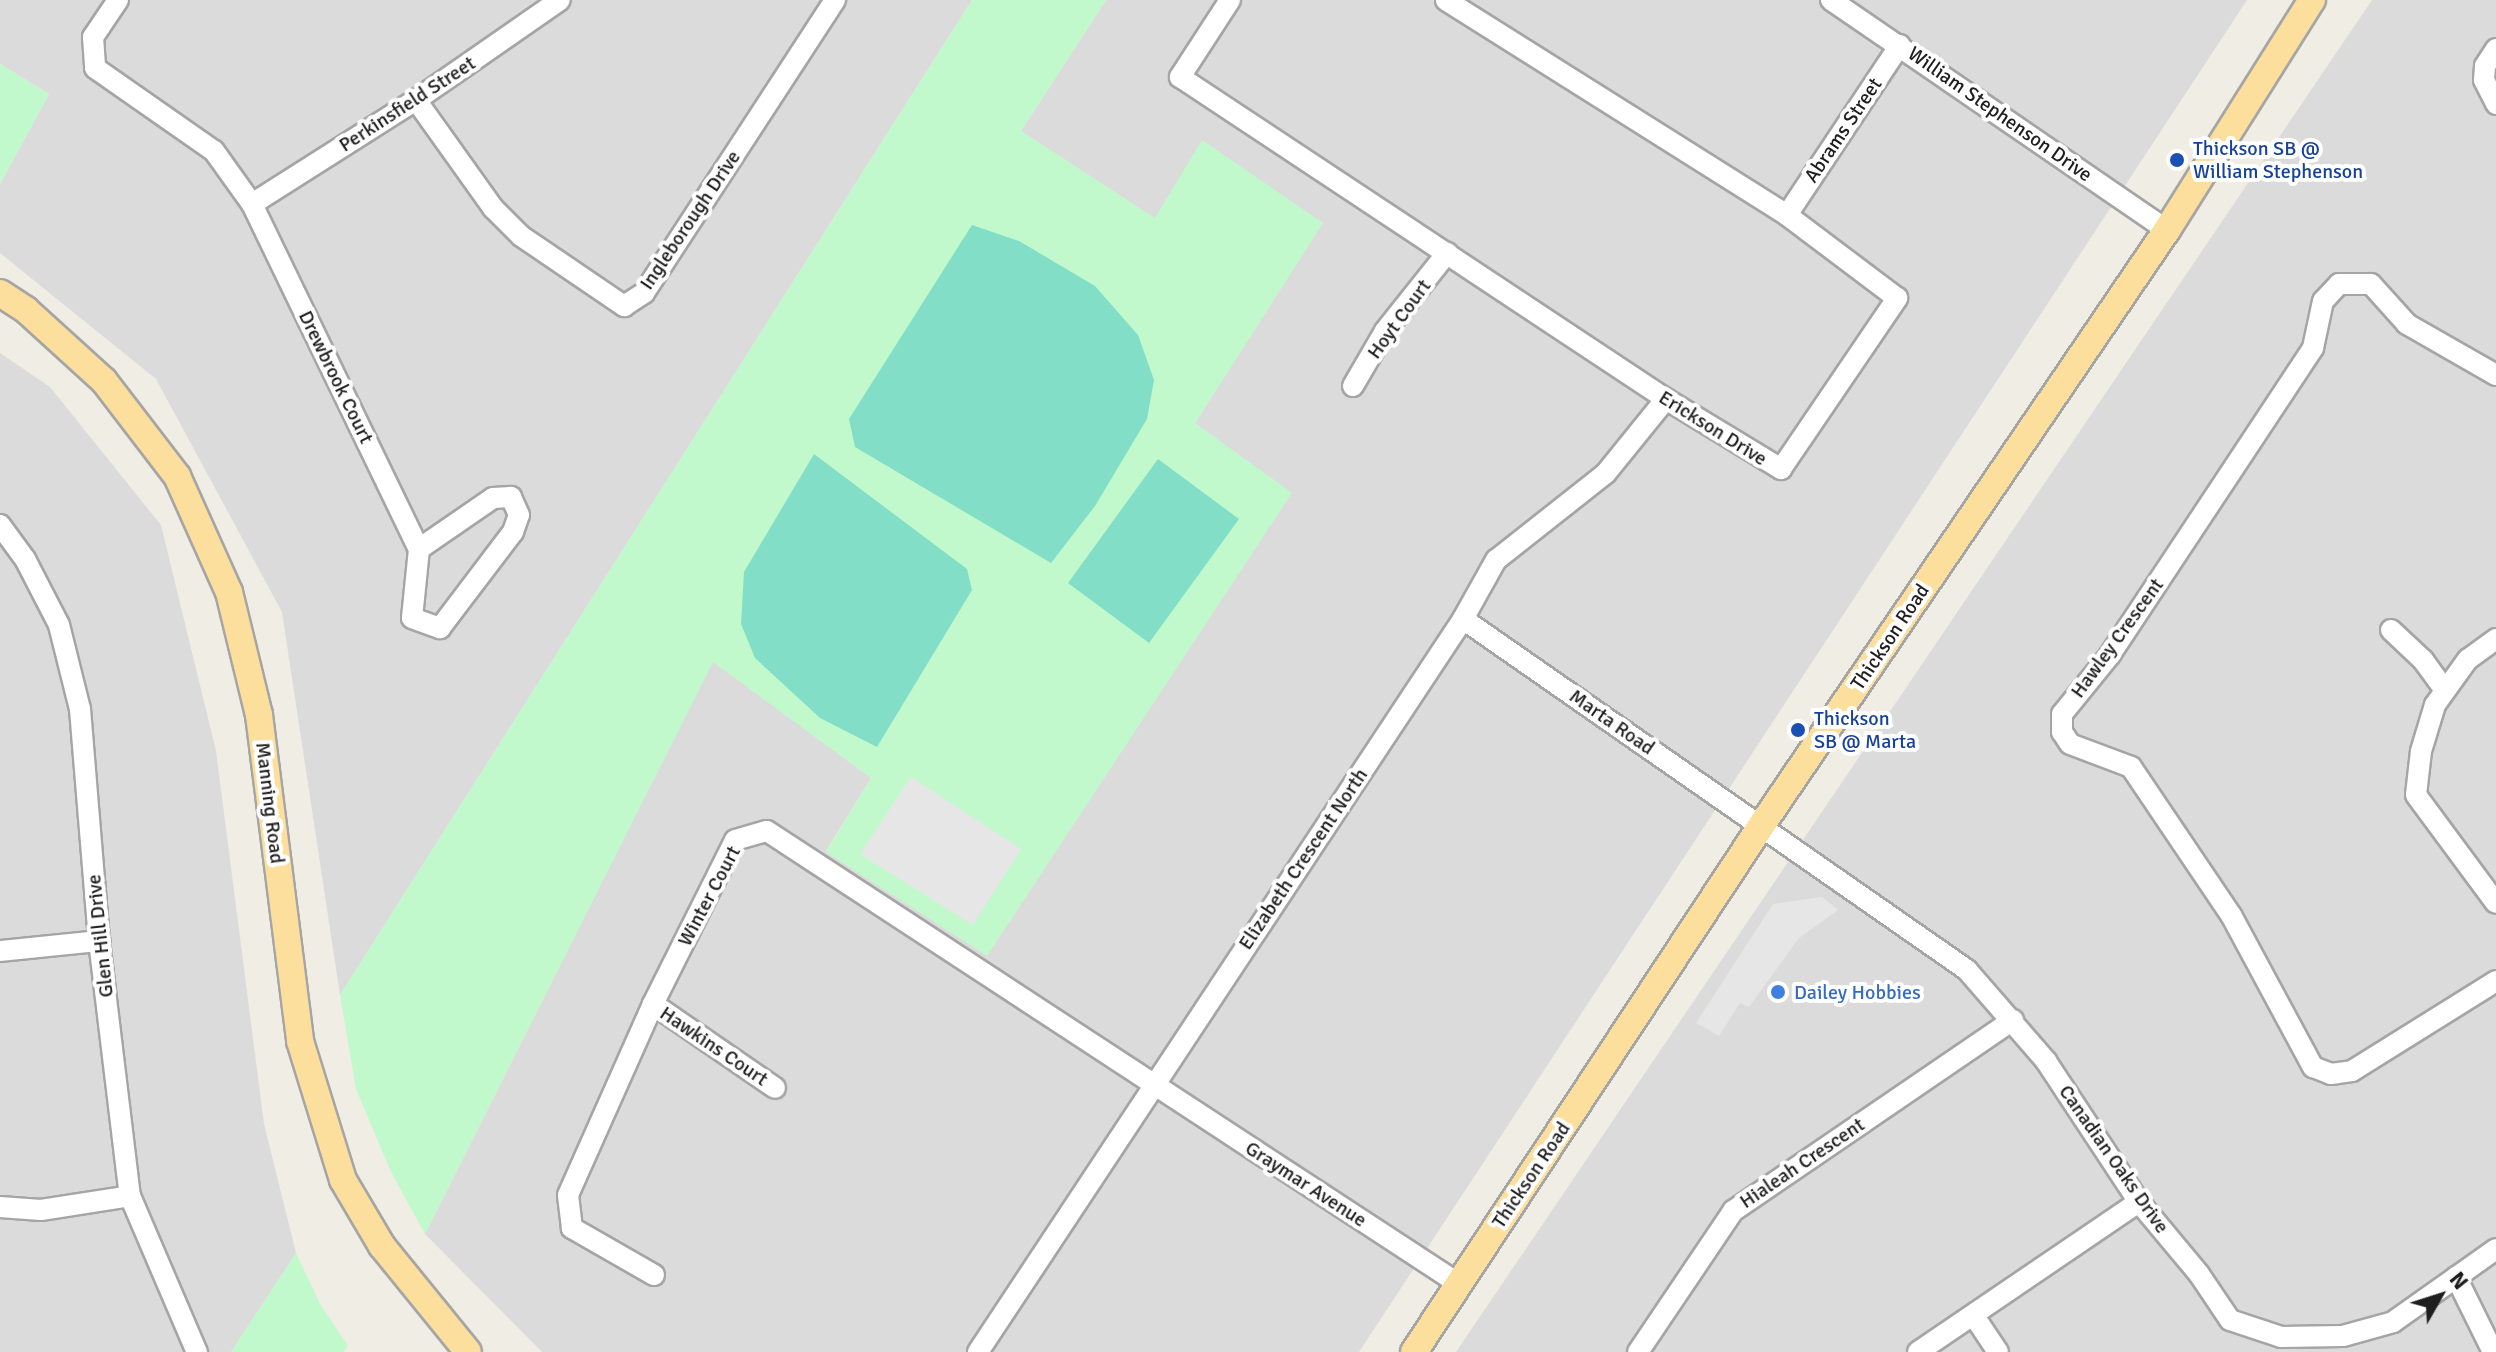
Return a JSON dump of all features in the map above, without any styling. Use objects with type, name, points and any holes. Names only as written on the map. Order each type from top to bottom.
[{"type":"main road","name":"Thickson Road","points":[[1414,1352],[1761,826],[2167,230],[2312,0]]},
{"type":"main road","name":"Manning Road","points":[[0,293],[26,310],[104,381],[177,476],[184,490],[229,592],[259,715],[300,1041],[343,1180],[382,1246],[468,1352]]},
{"type":"street","name":"Drewbrook Court","points":[[118,0],[93,37],[95,68],[214,151],[252,204],[419,549]]},
{"type":"street","name":"Perkinsfield Street","points":[[252,204],[416,100],[560,0]]},
{"type":"street","name":"Ingleborough Drive","points":[[416,100],[493,208],[521,236],[624,306],[644,293],[835,0]]},
{"type":"street","name":"Erickson Drive","points":[[1230,0],[1180,77],[1666,399],[1781,469],[1897,298],[1787,215],[1446,0]]},
{"type":"street","name":"William Stephenson Drive","points":[[1831,0],[2167,230]]},
{"type":"street","name":"Abrams Street","points":[[1787,215],[1900,45]]},
{"type":"street","points":[[2496,49],[2485,66],[2484,80],[2496,104]]},
{"type":"street","name":"Hoyt Court","points":[[1353,386],[1385,331],[1447,253]]},
{"type":"street","name":"Hawley Crescent","points":[[2496,375],[2407,324],[2371,284],[2339,284],[2323,301],[2313,348],[2110,655],[2062,714],[2062,732],[2070,744],[2131,767],[2231,915],[2313,1067],[2331,1074],[2352,1071],[2496,981]]},
{"type":"street","name":"Elizabeth Crescent North","points":[[978,1352],[1463,619],[1496,560],[1606,473],[1666,399]]},
{"type":"street","points":[[511,497],[519,515],[513,532],[440,628],[412,618],[419,549],[493,498],[511,497]]},
{"type":"street","name":"Glen Hill Drive","points":[[0,525],[25,559],[59,625],[80,709],[99,941],[130,1196],[197,1352]]},
{"type":"street","name":"Marta Road","points":[[1463,619],[1761,826]]},
{"type":"street","points":[[2391,630],[2423,660],[2445,690]]},
{"type":"street","points":[[2496,639],[2468,659],[2435,705],[2421,751],[2416,795],[2496,903]]},
{"type":"street","name":"Canadian Oaks Drive","points":[[1761,826],[1967,970],[2046,1061],[2139,1202],[2199,1274],[2230,1320],[2293,1344],[2343,1336],[2393,1322],[2496,1249]]},
{"type":"street","name":"Winter Court","points":[[654,1275],[572,1228],[568,1195],[653,1004],[735,840],[767,831],[1154,1083]]},
{"type":"street","points":[[0,951],[99,941]]},
{"type":"street","name":"Hawkins Court","points":[[653,1004],[775,1088]]},
{"type":"street","name":"Hialeah Crescent","points":[[1638,1352],[1733,1211],[2013,1020]]},
{"type":"street","name":"Graymar Avenue","points":[[1154,1083],[1459,1284]]},
{"type":"street","points":[[0,1207],[41,1210],[130,1196]]},
{"type":"street","points":[[1918,1352],[2139,1202]]},
{"type":"street","points":[[2456,1277],[2483,1338],[2493,1352]]},
{"type":"street","points":[[1974,1316],[1998,1352]]},
{"type":"shaded area","points":[[0,0],[972,0],[340,995],[282,612],[156,379],[0,253],[0,184],[49,94],[0,64]]},
{"type":"shaded area","points":[[1106,0],[2247,0],[1359,1352],[542,1352],[425,1234],[713,661],[871,778],[826,851],[1291,494],[1195,423],[1323,222],[1155,219],[1021,131]]},
{"type":"shaded area","points":[[2372,0],[2496,0],[2496,1352],[1456,1352]]},
{"type":"shaded area","points":[[0,353],[50,387],[161,525],[216,751],[264,1124],[296,1253],[231,1352],[0,1352]]},
{"type":"shaded area","points":[[911,777],[1021,849],[973,925],[860,854]]},
{"type":"shaded area","points":[[1822,897],[1838,910],[1799,938],[1749,1007],[1740,1003],[1719,1036],[1696,1023],[1773,904]]},
{"type":"green space","points":[[972,0],[1106,0],[1021,131],[1155,218],[1202,140],[1323,223],[1195,423],[1292,493],[987,956],[826,852],[871,778],[713,662],[425,1234],[391,1172],[356,1089],[340,995]]},
{"type":"green space","points":[[0,64],[49,94],[0,184]]},
{"type":"green space","points":[[972,225],[1019,241],[1095,286],[1138,335],[1154,380],[1147,419],[1095,506],[1051,563],[855,447],[849,419]]},
{"type":"green space","points":[[814,454],[967,569],[972,590],[877,747],[820,718],[755,658],[741,624],[744,572]]},
{"type":"green space","points":[[1158,459],[1239,519],[1149,643],[1068,583]]},
{"type":"green space","points":[[296,1253],[320,1304],[348,1346],[343,1352],[231,1352]]},
{"type":"place","name":"Thickson SB @ William Stephenson","points":[[2177,160]]},
{"type":"place","name":"Thickson SB @ Marta","points":[[1798,730]]},
{"type":"place","name":"Dailey Hobbies","points":[[1778,992]]}]
